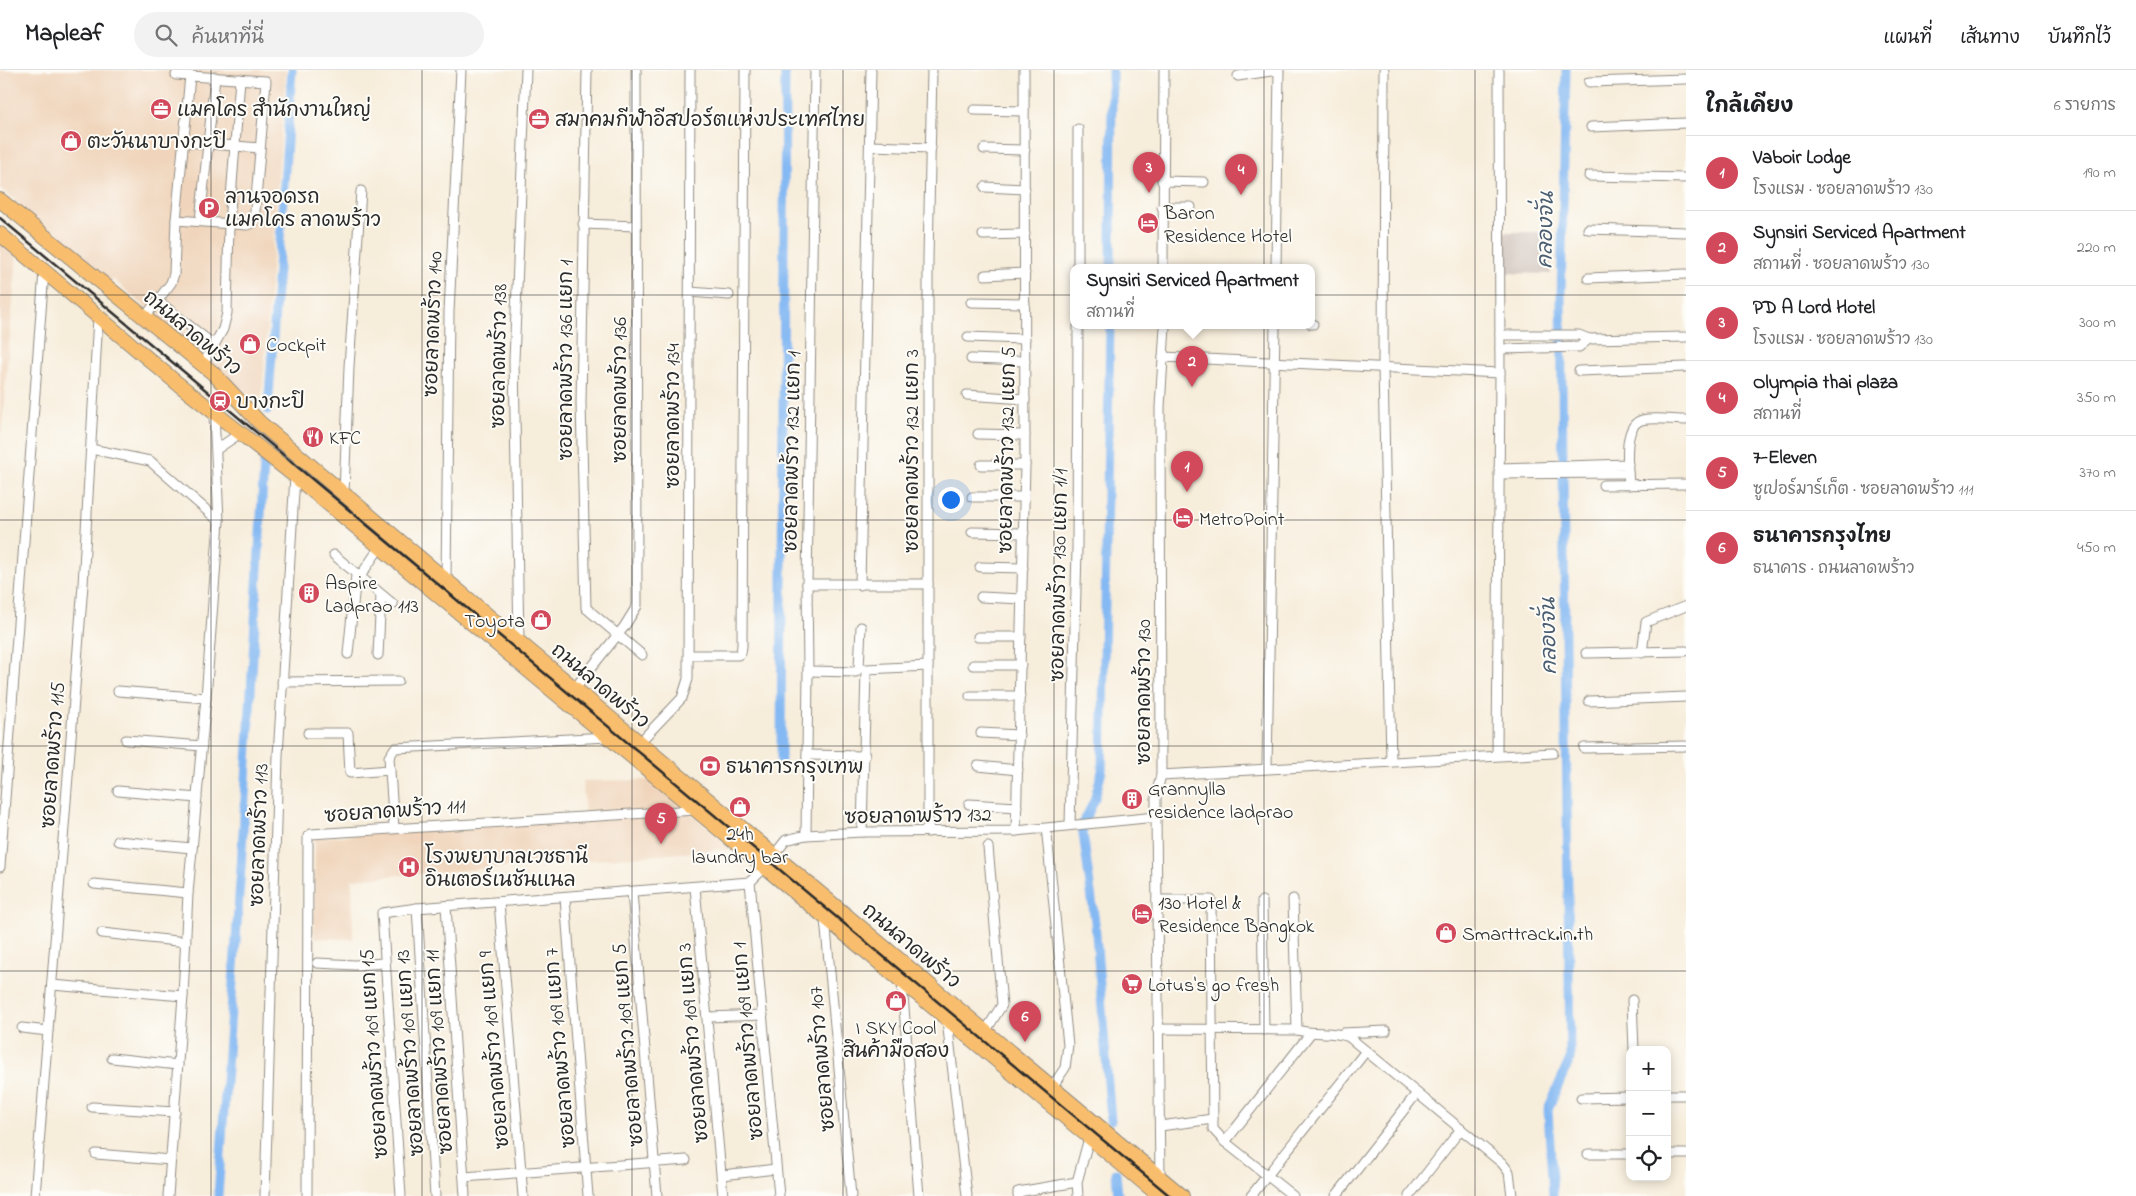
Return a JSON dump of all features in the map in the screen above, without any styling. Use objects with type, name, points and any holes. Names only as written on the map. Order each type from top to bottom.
[{"type":"main road","name":"ถนนลาดพร้าว","points":[[0,200],[143,330],[202,365],[233,392],[259,422],[574,689],[1182,1196]]},
{"type":"main road","points":[[0,209],[143,330],[259,422]]},
{"type":"main road","points":[[0,225],[143,330],[283,466]]},
{"type":"main road","name":"ถนนลาดพร้าว","points":[[0,234],[239,434],[283,466],[1160,1196]]},
{"type":"main road","points":[[947,1020],[956,1008]]},
{"type":"main road","points":[[962,1032],[971,1020]]},
{"type":"street","name":"ซอยลาดพร้าว 140","points":[[446,580],[449,312],[462,70]]},
{"type":"street","name":"ซอยลาดพร้าว 138","points":[[519,642],[514,360],[526,70]]},
{"type":"street","name":"ซอยลาดพร้าว 136 แยก 1","points":[[587,70],[581,403],[586,608],[642,655]]},
{"type":"street","name":"ซอยลาดพร้าว 136","points":[[574,689],[617,635],[637,606],[636,70]]},
{"type":"street","name":"ซอยลาดพร้าว 134","points":[[639,743],[682,698],[686,689],[689,655],[690,70]]},
{"type":"street","points":[[689,655],[738,655],[741,653],[742,646],[745,70]]},
{"type":"street","name":"ซอยลาดพร้าว 132 แยก 1","points":[[806,835],[807,584],[816,70]]},
{"type":"street","points":[[860,584],[871,70]]},
{"type":"street","name":"ซอยลาดพร้าว 132 แยก 3","points":[[928,832],[928,258],[932,70]]},
{"type":"street","name":"ซอยลาดพร้าว 132 แยก 5","points":[[1016,831],[1025,465],[1024,70]]},
{"type":"street","points":[[1162,264],[1164,70]]},
{"type":"street","points":[[1238,76],[1278,70],[1276,264]]},
{"type":"street","points":[[1384,70],[1383,368],[1391,762]]},
{"type":"street","points":[[1497,755],[1500,373],[1499,70]]},
{"type":"street","points":[[176,75],[266,81],[254,222],[247,225],[176,220]]},
{"type":"street","points":[[143,330],[158,301],[171,283],[174,274],[176,220],[190,76]]},
{"type":"street","points":[[200,222],[215,78]]},
{"type":"street","points":[[202,365],[223,329],[226,313],[229,224],[240,79]]},
{"type":"street","points":[[1589,82],[1686,79]]},
{"type":"street","points":[[974,110],[1024,111]]},
{"type":"street","points":[[1591,127],[1686,123]]},
{"type":"street","points":[[1078,129],[1078,264]]},
{"type":"street","points":[[184,142],[260,148]]},
{"type":"street","points":[[870,146],[931,148]]},
{"type":"street","points":[[984,149],[1025,150]]},
{"type":"street","points":[[1589,176],[1686,178]]},
{"type":"street","points":[[1162,181],[1204,182]]},
{"type":"street","points":[[985,187],[1025,189]]},
{"type":"street","points":[[344,493],[349,366],[362,191]]},
{"type":"street","points":[[1162,207],[1191,207]]},
{"type":"street","points":[[583,224],[636,226]]},
{"type":"street","points":[[1588,229],[1686,232]]},
{"type":"street","points":[[983,234],[1025,234]]},
{"type":"street","points":[[0,867],[44,271]]},
{"type":"street","points":[[985,275],[1025,273]]},
{"type":"street","points":[[1588,278],[1686,274]]},
{"type":"street","points":[[690,292],[729,296]]},
{"type":"street","points":[[158,301],[214,345]]},
{"type":"street","points":[[970,302],[1025,303]]},
{"type":"street","name":"ซอยลาดพร้าว 115","points":[[34,1196],[83,585],[98,317]]},
{"type":"street","name":"ซอยลาดพร้าว 130 แยก 1/1","points":[[1073,824],[1078,329]]},
{"type":"street","name":"ซอยลาดพร้าว 130","points":[[1160,1178],[1156,796],[1161,775],[1160,408],[1165,329]]},
{"type":"street","points":[[1267,768],[1275,329]]},
{"type":"street","points":[[1500,335],[1579,335],[1588,339],[1686,337]]},
{"type":"street","points":[[968,337],[1025,339]]},
{"type":"street","points":[[1500,349],[1579,347],[1588,339]]},
{"type":"street","points":[[1163,357],[1274,364],[1500,373]]},
{"type":"street","points":[[971,359],[1025,361]]},
{"type":"street","points":[[1579,371],[1686,367]]},
{"type":"street","points":[[967,395],[1025,399]]},
{"type":"street","points":[[168,1196],[183,996],[188,893],[206,698],[219,521],[214,413]]},
{"type":"street","points":[[1629,485],[1629,434],[1635,424],[1643,420],[1686,420]]},
{"type":"street","points":[[217,449],[239,434]]},
{"type":"street","points":[[978,434],[1025,436]]},
{"type":"street","points":[[91,449],[150,461],[219,521]]},
{"type":"street","points":[[981,465],[1025,465]]},
{"type":"street","points":[[1499,471],[1628,469]]},
{"type":"street","name":"ซอยลาดพร้าว 113","points":[[265,1196],[282,682],[295,476]]},
{"type":"street","points":[[1603,485],[1686,484]]},
{"type":"street","points":[[972,497],[1024,497]]},
{"type":"street","points":[[972,532],[1024,533]]},
{"type":"street","points":[[348,654],[358,576],[380,547]]},
{"type":"street","points":[[334,556],[393,604]]},
{"type":"street","points":[[980,567],[1023,568]]},
{"type":"street","points":[[807,584],[928,584]]},
{"type":"street","points":[[378,654],[381,595]]},
{"type":"street","points":[[981,597],[1022,599]]},
{"type":"street","points":[[1642,652],[1646,622],[1686,606]]},
{"type":"street","points":[[808,671],[856,672],[859,668],[861,627]]},
{"type":"street","points":[[978,637],[1021,637]]},
{"type":"street","points":[[1586,653],[1686,651]]},
{"type":"street","points":[[973,665],[1021,665]]},
{"type":"street","points":[[862,832],[866,669],[928,666]]},
{"type":"street","points":[[282,682],[398,682]]},
{"type":"street","points":[[118,691],[206,698]]},
{"type":"street","points":[[970,696],[1020,696]]},
{"type":"street","points":[[1589,701],[1686,697]]},
{"type":"street","points":[[308,733],[348,733],[350,773],[390,770]]},
{"type":"street","points":[[981,733],[1019,735]]},
{"type":"street","points":[[394,828],[390,757],[395,748],[608,737]]},
{"type":"street","points":[[126,740],[202,746]]},
{"type":"street","points":[[1584,748],[1686,746]]},
{"type":"street","points":[[1161,775],[1553,753]]},
{"type":"street","points":[[807,755],[864,756]]},
{"type":"street","points":[[978,766],[1018,770]]},
{"type":"street","points":[[118,792],[197,798]]},
{"type":"street","points":[[969,804],[1017,808]]},
{"type":"street","name":"ซอยลาดพร้าว 111","points":[[307,1196],[307,839],[311,834],[696,810]]},
{"type":"street","name":"ซอยลาดพร้าว 132","points":[[774,855],[786,840],[806,835],[862,832],[1016,831],[1156,817]]},
{"type":"street","points":[[1048,836],[1068,1045],[1065,1068],[1052,1087]]},
{"type":"street","points":[[118,840],[192,848]]},
{"type":"street","points":[[985,1032],[1002,1005],[988,847]]},
{"type":"street","points":[[417,908],[565,898],[750,882],[765,867]]},
{"type":"street","name":"ซอยลาดพร้าว 109 แยก 1","points":[[750,882],[779,1196]]},
{"type":"street","points":[[94,884],[188,893]]},
{"type":"street","name":"ซอยลาดพร้าว 109 แยก 3","points":[[695,887],[723,1196]]},
{"type":"street","name":"ซอยลาดพร้าว 109 แยก 5","points":[[632,892],[657,1196]]},
{"type":"street","name":"ซอยลาดพร้าว 109 แยก 7","points":[[565,898],[588,1196]]},
{"type":"street","points":[[1293,899],[1297,1030]]},
{"type":"street","points":[[1157,900],[1211,900],[1213,1129],[1225,1142],[1293,1196]]},
{"type":"street","points":[[1262,901],[1264,1030]]},
{"type":"street","name":"ซอยลาดพร้าว 109 แยก 9","points":[[499,902],[523,1196]]},
{"type":"street","name":"ซอยลาดพร้าว 109 แยก 11","points":[[446,906],[465,1196]]},
{"type":"street","name":"ซอยลาดพร้าว 109 แยก 15","points":[[401,1196],[382,916],[384,911],[417,908]]},
{"type":"street","name":"ซอยลาดพร้าว 109 แยก 13","points":[[417,908],[436,1196]]},
{"type":"street","name":"ซอยลาดพร้าว 107","points":[[825,919],[851,1196]]},
{"type":"street","points":[[102,933],[186,942]]},
{"type":"street","points":[[317,963],[355,965],[384,963]]},
{"type":"street","points":[[902,983],[919,1196]]},
{"type":"street","points":[[52,985],[183,996]]},
{"type":"street","points":[[1632,1000],[1634,1046]]},
{"type":"street","points":[[708,1017],[763,1015]]},
{"type":"street","points":[[947,1020],[967,1196]]},
{"type":"street","points":[[22,1028],[48,1031]]},
{"type":"street","points":[[1157,1029],[1297,1030],[1310,1034],[1386,1032]]},
{"type":"street","points":[[1340,1033],[1366,1051],[1502,1163],[1509,1172],[1512,1196]]},
{"type":"street","points":[[1225,1142],[1310,1034]]},
{"type":"street","points":[[1251,1196],[1366,1051]]},
{"type":"street","points":[[112,1058],[178,1065]]},
{"type":"street","points":[[1336,1196],[1417,1093]]},
{"type":"street","points":[[1671,1096],[1686,1095]]},
{"type":"street","points":[[1581,1098],[1626,1097]]},
{"type":"street","points":[[92,1107],[174,1112]]},
{"type":"street","points":[[1160,1126],[1213,1119]]},
{"type":"street","points":[[1409,1196],[1462,1129]]},
{"type":"street","points":[[1078,1196],[1077,1182],[1089,1138]]},
{"type":"street","points":[[96,1154],[171,1160]]},
{"type":"street","points":[[1588,1154],[1626,1154]]},
{"type":"street","points":[[1671,1154],[1686,1154]]},
{"type":"street","points":[[464,1177],[686,1160]]},
{"type":"street","points":[[722,1175],[776,1169]]},
{"type":"street","points":[[1018,1196],[1018,1192],[1077,1182]]},
{"type":"shaded area","points":[[0,70],[286,70],[261,406],[112,278],[111,290],[15,212],[15,200],[0,188]]},
{"type":"shaded area","points":[[1504,232],[1550,232],[1551,274],[1505,273]]},
{"type":"shaded area","points":[[0,242],[17,256],[0,446]]},
{"type":"shaded area","name":"โรงพยาบาลเวชธานี อินเตอร์เนชันแนล","points":[[650,780],[734,849],[352,879],[353,939],[314,938],[315,838],[585,819],[583,781]]},
{"type":"waterway","points":[[268,410],[292,70]]},
{"type":"waterway","points":[[781,760],[785,70]]},
{"type":"waterway","points":[[1111,264],[1112,70]]},
{"type":"waterway","name":"คลองจั่น","points":[[1553,1196],[1548,1109],[1570,1059],[1561,297],[1566,70]]},
{"type":"waterway","points":[[1110,329],[1102,771],[1094,801],[1082,826],[1095,922],[1111,1120]]},
{"type":"waterway","points":[[218,1196],[241,868],[264,463]]},
{"type":"waterway","points":[[1116,1173],[1118,1196]]},
{"type":"railway","points":[[0,218],[1170,1196]]},
{"type":"place","name":"แมคโคร สำนักงานใหญ่","points":[[161,109]]},
{"type":"place","name":"สมาคมกีฬาอีสปอร์ตแห่งประเทศไทย","points":[[539,119]]},
{"type":"place","name":"ตะวันนาบางกะปิ","points":[[71,141]]},
{"type":"place","name":"PD A Lord Hotel","points":[[1149,193]]},
{"type":"place","name":"Olympia thai plaza","points":[[1241,195]]},
{"type":"place","name":"ลานจอดรถ แมคโคร ลาดพร้าว","points":[[209,208]]},
{"type":"place","name":"Baron Residence Hotel","points":[[1148,223]]},
{"type":"place","name":"Cockpit","points":[[250,344]]},
{"type":"place","name":"Synsiri Serviced Apartment","points":[[1192,387]]},
{"type":"place","name":"บางกะปิ","points":[[220,401]]},
{"type":"place","name":"KFC","points":[[313,437]]},
{"type":"place","name":"Vaboir Lodge","points":[[1187,492]]},
{"type":"place","name":"MetroPoint","points":[[1183,518]]},
{"type":"place","name":"Aspire Ladprao 113","points":[[309,593]]},
{"type":"place","name":"Toyota","points":[[541,620]]},
{"type":"place","name":"ธนาคารกรุงเทพ","points":[[710,766]]},
{"type":"place","name":"Grannylla residence ladprao","points":[[1132,799]]},
{"type":"place","name":"24h laundry bar","points":[[740,807]]},
{"type":"place","name":"7-Eleven","points":[[661,844]]},
{"type":"place","name":"โรงพยาบาลเวชธานี อินเตอร์เนชันแนล","points":[[409,867]]},
{"type":"place","name":"130 Hotel & Residence Bangkok","points":[[1142,914]]},
{"type":"place","name":"Smarttrack.in.th","points":[[1446,933]]},
{"type":"place","name":"Lotus's go fresh","points":[[1132,984]]},
{"type":"place","name":"I SKY Cool สินค้ามือสอง","points":[[896,1001]]},
{"type":"place","name":"ธนาคารกรุงไทย","points":[[1025,1042]]}]
